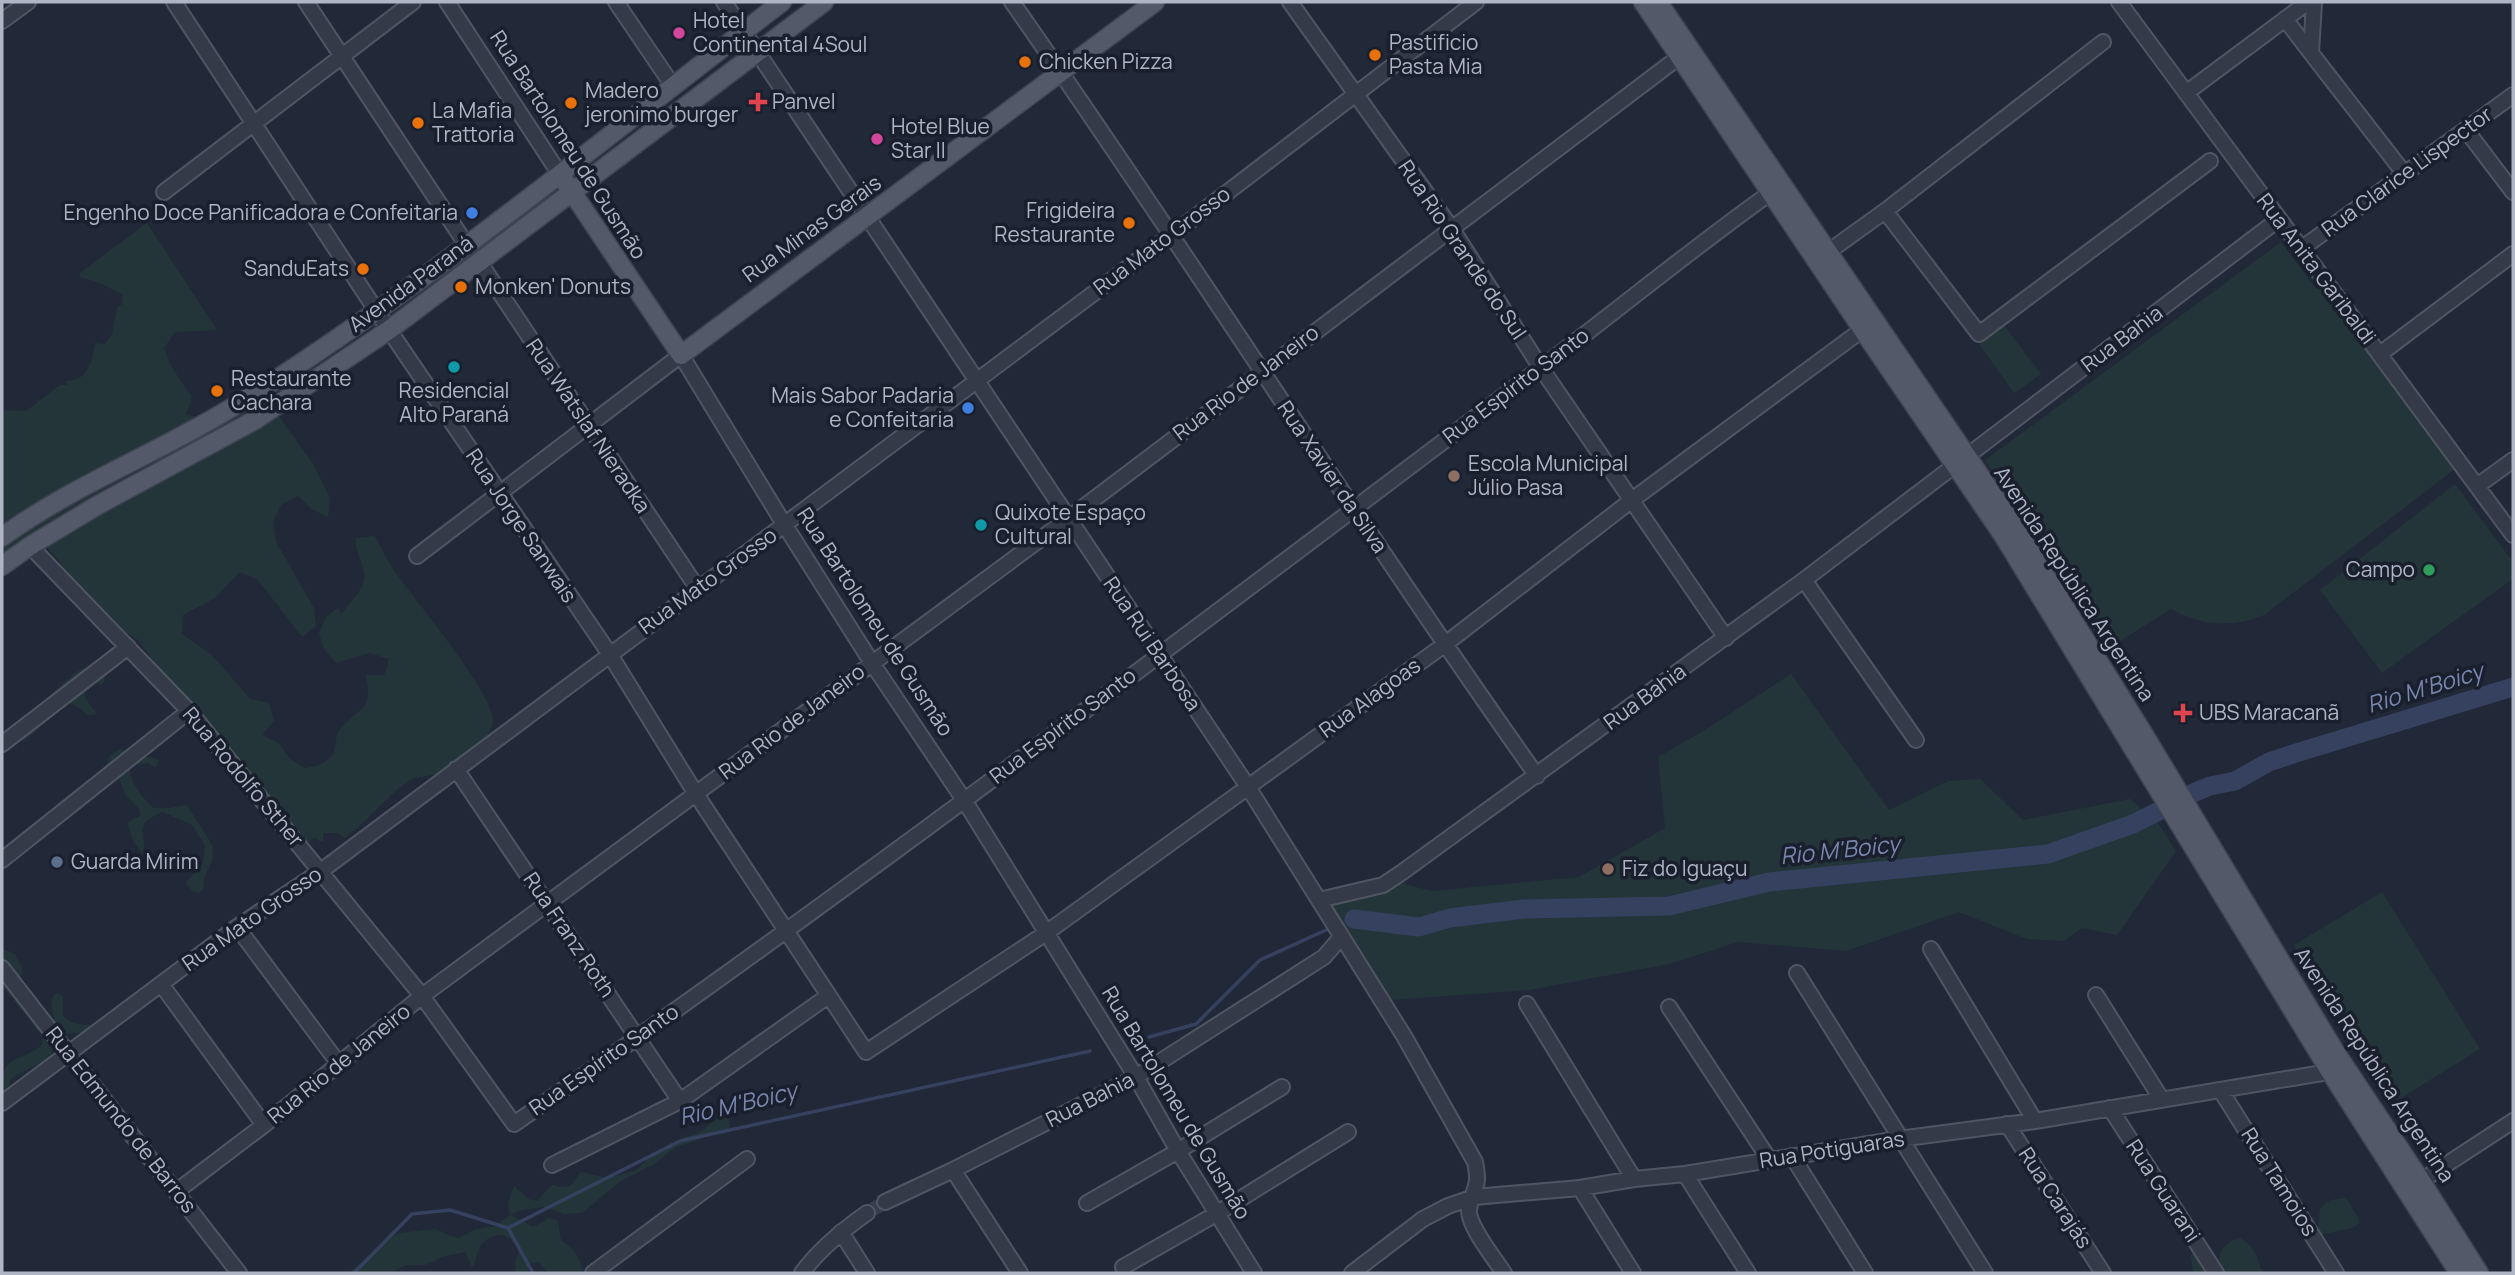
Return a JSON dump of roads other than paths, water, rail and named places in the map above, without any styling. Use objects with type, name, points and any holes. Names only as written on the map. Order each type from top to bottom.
[{"type":"main road","name":"Avenida Paraná","points":[[2,537],[71,493],[187,434],[242,402],[377,311],[782,2]]},
{"type":"main road","name":"Avenida Paraná","points":[[2,566],[98,505],[254,420],[389,330],[824,2]]},
{"type":"main road","name":"Rua Minas Gerais","points":[[681,355],[1155,2]]},
{"type":"main road","name":"Avenida República Argentina","points":[[1643,2],[1685,53],[1960,462],[2015,527],[2136,722],[2339,1071],[2389,1163],[2459,1273]]},
{"type":"main road","name":"Avenida República Argentina","points":[[1658,2],[1685,53]]},
{"type":"main road","name":"Rua Bartolomeu de Gusmão","points":[[559,173],[681,355]]},
{"type":"main road","name":"Avenida República Argentina","points":[[1777,188],[1828,252],[1868,325]]},
{"type":"main road","name":"Avenida República Argentina","points":[[2339,1071],[2421,1181],[2479,1273]]},
{"type":"main road","points":[[2389,1163],[2410,1180],[2421,1181]]},
{"type":"street","points":[[2,21],[28,2]]},
{"type":"street","name":"Rua Jorge Sanwais","points":[[174,2],[389,330],[609,653],[696,794],[866,1052]]},
{"type":"street","points":[[306,2],[466,244]]},
{"type":"street","points":[[164,192],[413,2]]},
{"type":"street","name":"Rua Bartolomeu de Gusmão","points":[[447,2],[559,173]]},
{"type":"street","points":[[616,2],[673,86]]},
{"type":"street","name":"Rua Rui Barbosa","points":[[724,2],[1248,787],[1404,1036],[1475,1162],[1479,1178],[1469,1210],[1471,1222],[1504,1273]]},
{"type":"street","name":"Rua Xavier da Silva","points":[[1012,2],[1173,234],[1444,645],[1537,776]]},
{"type":"street","name":"Rua Rio Grande do Sul","points":[[1290,2],[1452,229],[1541,368],[1726,638]]},
{"type":"street","name":"Rua Mato Grosso","points":[[2,1103],[237,927],[321,871],[609,653],[1173,234],[1476,2]]},
{"type":"street","name":"Rua Anita Garibaldi","points":[[2119,2],[2513,535]]},
{"type":"street","points":[[2186,93],[2308,2]]},
{"type":"street","points":[[2311,53],[2314,2]]},
{"type":"street","points":[[2285,19],[2404,173]]},
{"type":"street","points":[[1828,252],[2103,43]]},
{"type":"street","name":"Rua Rio de Janeiro","points":[[177,1191],[264,1125],[422,996],[1069,518],[1261,370],[1685,53]]},
{"type":"street","name":"Rua Clarice Lispector","points":[[2301,249],[2513,95]]},
{"type":"street","points":[[2466,130],[2513,192]]},
{"type":"street","points":[[1885,211],[1979,334],[2210,161]]},
{"type":"street","name":"Rua Espírito Santo","points":[[514,1124],[638,1038],[964,800],[1777,188]]},
{"type":"street","name":"Rua Bahia","points":[[1320,900],[1383,885],[1537,776],[1804,580],[2279,219]]},
{"type":"street","points":[[2380,354],[2513,254]]},
{"type":"street","name":"Rua Watslaf Nieradka","points":[[480,263],[698,589]]},
{"type":"street","name":"Rua Alagoas","points":[[866,1052],[1046,933],[1444,645],[1632,500],[1868,325]]},
{"type":"street","name":"Rua Bartolomeu de Gusmão","points":[[681,355],[872,663],[964,800],[1254,1273]]},
{"type":"street","name":"Rua Minas Gerais","points":[[417,556],[681,355]]},
{"type":"street","points":[[2477,486],[2513,460]]},
{"type":"street","name":"Rua Rodolfo Sther","points":[[30,546],[189,711],[422,996],[514,1124]]},
{"type":"street","points":[[1804,580],[1916,740]]},
{"type":"street","points":[[2,744],[128,647]]},
{"type":"street","points":[[2,860],[189,711]]},
{"type":"street","name":"Rua Franz Roth","points":[[456,769],[680,1101]]},
{"type":"street","points":[[237,927],[339,1064]]},
{"type":"street","name":"Rua Bahia","points":[[890,1199],[1136,1077],[1307,969],[1324,957],[1341,937]]},
{"type":"street","points":[[1931,949],[2035,1121]]},
{"type":"street","name":"Rua Edmundo de Barros","points":[[2,968],[239,1273]]},
{"type":"street","points":[[1797,973],[1985,1273]]},
{"type":"street","points":[[161,984],[264,1125]]},
{"type":"street","points":[[2096,995],[2162,1100]]},
{"type":"street","points":[[552,1165],[680,1101],[828,996]]},
{"type":"street","points":[[1527,1004],[1634,1179]]},
{"type":"street","points":[[1669,1007],[1769,1159]]},
{"type":"street","name":"Rua Potiguaras","points":[[1352,1273],[1423,1219],[1474,1197],[1580,1188],[1685,1174],[2339,1071]]},
{"type":"street","points":[[1087,1203],[1282,1087]]},
{"type":"street","name":"Rua Tamoios","points":[[2221,1091],[2336,1273]]},
{"type":"street","name":"Rua Guarani","points":[[2110,1108],[2216,1273]]},
{"type":"street","points":[[2421,1181],[2513,1121]]},
{"type":"street","name":"Rua Carajás","points":[[2007,1124],[2103,1273]]},
{"type":"street","points":[[1123,1267],[1216,1214],[1348,1132]]},
{"type":"street","points":[[1792,1156],[1866,1273]]},
{"type":"street","points":[[593,1273],[747,1159]]},
{"type":"street","points":[[953,1170],[1020,1273]]},
{"type":"street","points":[[1685,1174],[1748,1273]]},
{"type":"street","points":[[1580,1188],[1633,1273]]},
{"type":"street","points":[[802,1273],[811,1260],[841,1232],[867,1213]]},
{"type":"street","points":[[841,1232],[867,1273]]},
{"type":"waterway","name":"Rio M'Boicy","points":[[2193,793],[2235,781],[2269,762],[2296,753],[2513,687]]},
{"type":"waterway","name":"Rio M'Boicy","points":[[1354,919],[1419,927],[1450,918],[1524,909],[1669,906],[1769,882],[2048,854],[2133,824],[2159,811]]},
{"type":"waterway","name":"Rio M'Boicy","points":[[1149,1037],[1196,1024],[1260,960],[1326,930]]},
{"type":"waterway","name":"Rio M'Boicy","points":[[354,1273],[412,1214],[450,1210],[508,1228],[680,1141],[1090,1051]]},
{"type":"waterway","points":[[508,1228],[533,1273]]},
{"type":"tunnel","points":[[867,1213],[885,1202]]},
{"type":"place","name":"Hotel Continental 4Soul","points":[[679,33]]},
{"type":"place","name":"Pastificio Pasta Mia","points":[[1375,55]]},
{"type":"place","name":"Chicken Pizza","points":[[1025,62]]},
{"type":"place","name":"Panvel","points":[[758,102]]},
{"type":"place","name":"Madero jeronimo burger","points":[[571,103]]},
{"type":"place","name":"La Mafia Trattoria","points":[[418,123]]},
{"type":"place","name":"Hotel Blue Star II","points":[[877,139]]},
{"type":"place","name":"Engenho Doce Panificadora e Confeitaria","points":[[472,213]]},
{"type":"place","name":"Frigideira Restaurante","points":[[1129,223]]},
{"type":"place","name":"SanduEats","points":[[363,269]]},
{"type":"place","name":"Monken' Donuts","points":[[461,287]]},
{"type":"place","name":"Residencial Alto Paraná","points":[[454,367]]},
{"type":"place","name":"Restaurante Cachara","points":[[217,391]]},
{"type":"place","name":"Mais Sabor Padaria e Confeitaria","points":[[968,408]]},
{"type":"place","name":"Escola Municipal Júlio Pasa","points":[[1454,476]]},
{"type":"place","name":"Quixote Espaço Cultural","points":[[981,525]]},
{"type":"place","name":"Campo","points":[[2429,570]]},
{"type":"place","name":"UBS Maracanã","points":[[2183,713]]},
{"type":"place","name":"Guarda Mirim","points":[[57,862]]},
{"type":"place","name":"Fiz do Iguaçu","points":[[1608,869]]}]
